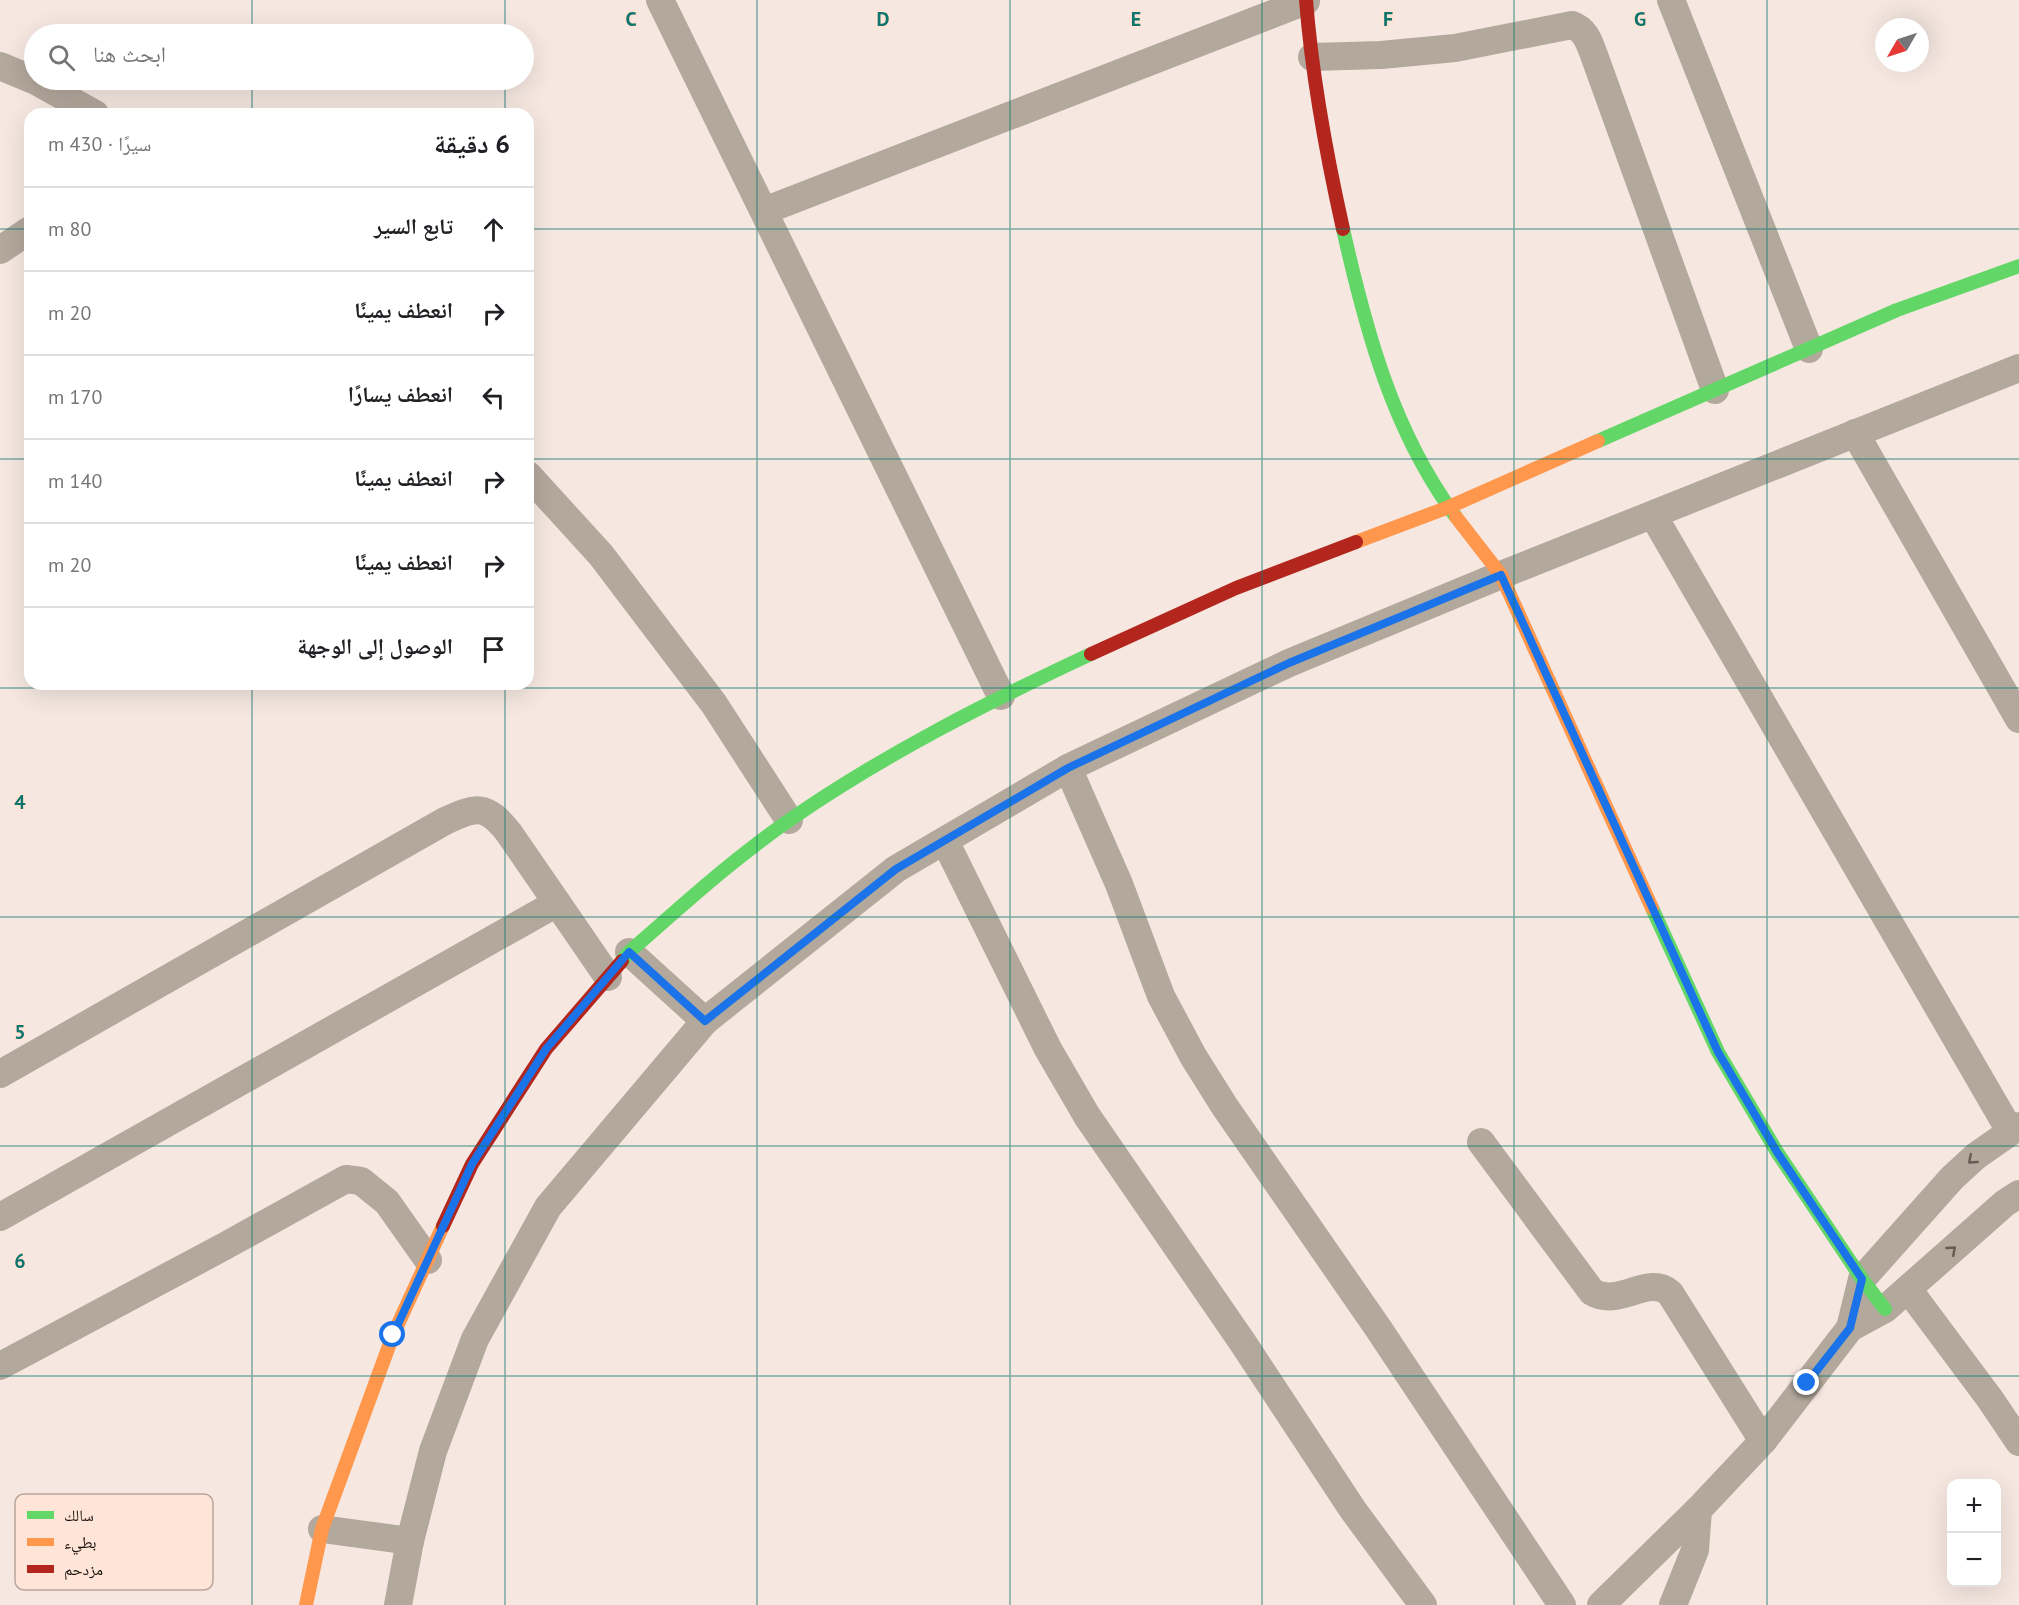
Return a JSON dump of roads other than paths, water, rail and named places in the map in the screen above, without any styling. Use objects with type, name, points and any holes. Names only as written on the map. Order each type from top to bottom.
[{"type":"street","points":[[660,0],[1001,696]]},
{"type":"street","points":[[1671,0],[1809,349]]},
{"type":"street","points":[[764,211],[1306,1],[1328,159],[1363,318],[1387,393],[1415,454],[1449,507],[1501,575],[1718,1052],[1777,1152],[1862,1279],[1885,1309]]},
{"type":"street","points":[[1312,57],[1381,55],[1455,48],[1572,25],[1580,27],[1594,55],[1715,390]]},
{"type":"street","points":[[0,66],[24,76]]},
{"type":"street","points":[[52,90],[84,108]]},
{"type":"street","points":[[0,250],[24,234]]},
{"type":"street","points":[[306,1605],[322,1529],[393,1335],[472,1164],[546,1049],[629,952],[731,864],[789,820],[850,779],[1001,696],[1236,588],[1449,507],[1898,310],[2019,266]]},
{"type":"street","points":[[398,1605],[410,1541],[433,1451],[476,1339],[548,1207],[705,1021],[896,869],[1068,768],[1289,663],[1501,575],[2019,368]]},
{"type":"street","points":[[1855,433],[2019,719]]},
{"type":"street","points":[[534,482],[601,555],[714,704],[789,820]]},
{"type":"street","points":[[1601,1605],[1698,1510],[1763,1441],[1850,1328],[1862,1279],[1952,1178],[2014,1129],[1653,515]]},
{"type":"street","points":[[1068,768],[1119,884],[1161,996],[1193,1056],[1225,1107],[1378,1328],[1562,1605]]},
{"type":"street","points":[[0,1074],[468,810],[484,811],[496,817],[608,977]]},
{"type":"street","points":[[945,841],[1048,1049],[1087,1116],[1353,1510],[1423,1605]]},
{"type":"street","points":[[0,1217],[557,903]]},
{"type":"street","points":[[629,952],[705,1021]]},
{"type":"street","points":[[1481,1142],[1592,1292],[1606,1298],[1652,1287],[1665,1289],[1670,1293],[1763,1441]]},
{"type":"street","points":[[0,1366],[346,1179],[360,1180],[387,1202],[428,1260]]},
{"type":"street","points":[[1850,1328],[1885,1309],[2005,1203],[2019,1194]]},
{"type":"street","points":[[1908,1288],[2019,1442]]},
{"type":"street","points":[[1673,1605],[1695,1550],[1698,1510]]},
{"type":"street","points":[[322,1529],[410,1541]]}]
